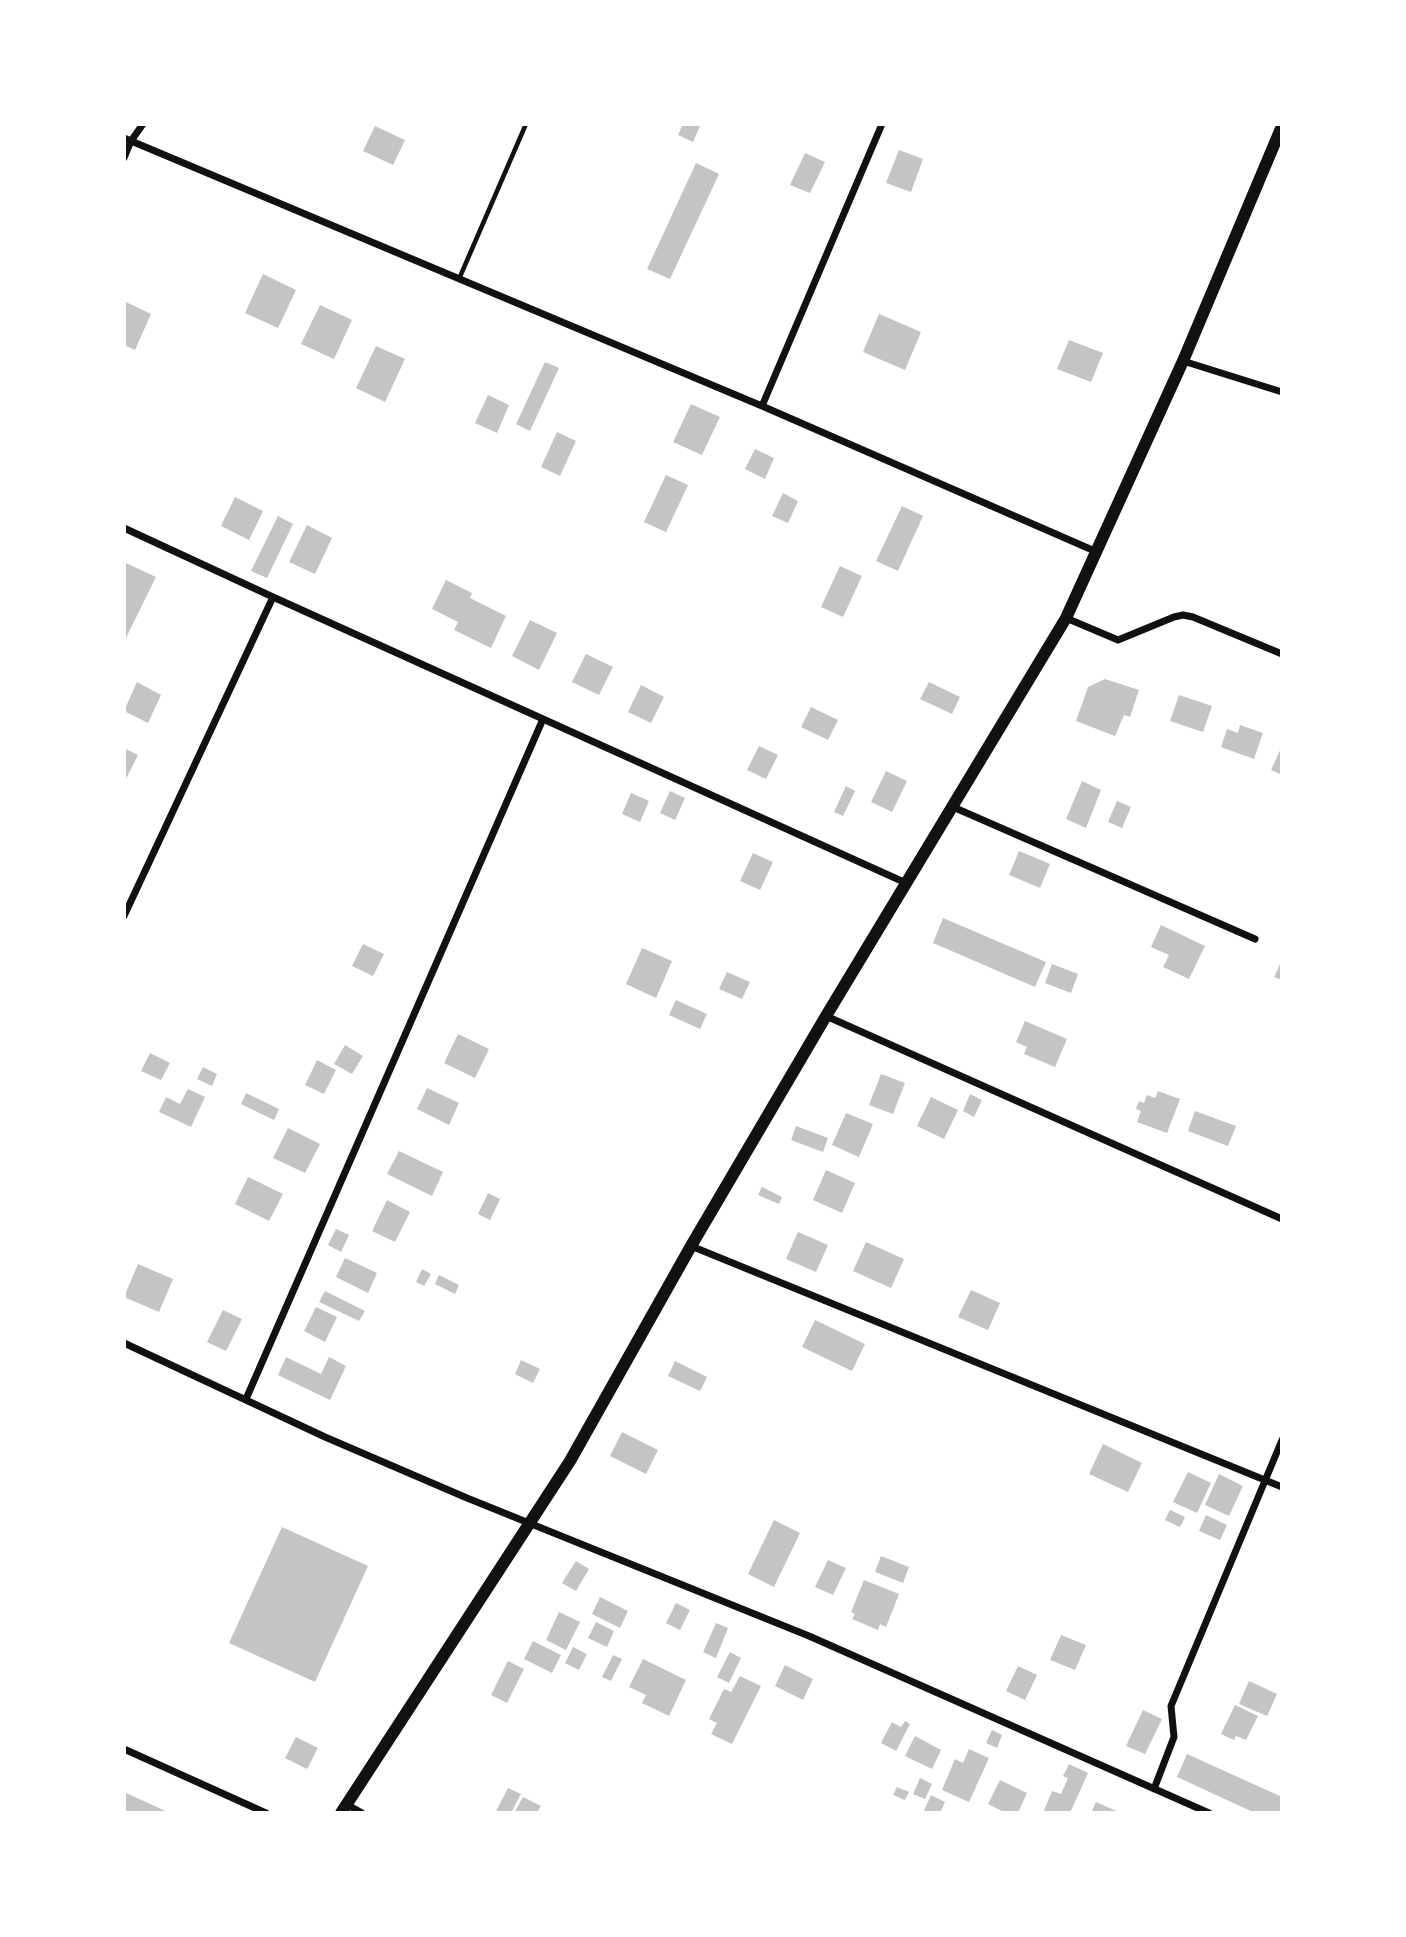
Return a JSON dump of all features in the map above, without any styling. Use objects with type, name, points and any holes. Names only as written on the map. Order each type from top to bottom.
[{"type":"street","points":[[124,158],[128,140],[143,124]]},
{"type":"street","points":[[762,406],[882,124]]},
{"type":"street","points":[[362,1813],[344,1809],[570,1461],[691,1246],[826,1016],[1066,618],[1183,361],[1282,126]]},
{"type":"street","points":[[128,140],[762,406],[1097,552]]},
{"type":"street","points":[[1183,361],[1282,392]]},
{"type":"street","points":[[124,528],[907,883]]},
{"type":"street","points":[[124,916],[273,597]]},
{"type":"street","points":[[1066,618],[1118,640],[1183,615],[1282,654]]},
{"type":"street","points":[[246,1399],[543,719]]},
{"type":"street","points":[[953,807],[1255,939]]},
{"type":"street","points":[[826,1016],[1282,1219]]},
{"type":"street","points":[[691,1246],[1282,1488]]},
{"type":"street","points":[[124,1343],[325,1437],[467,1498],[809,1636],[1209,1813]]},
{"type":"street","points":[[1154,1789],[1174,1737],[1171,1706],[1282,1440]]},
{"type":"street","points":[[124,1749],[255,1811],[266,1813]]},
{"type":"lane","points":[[459,279],[526,124]]},
{"type":"building","points":[[683,124],[701,124],[693,142],[678,135]]},
{"type":"building","points":[[375,126],[405,140],[393,165],[363,151]]},
{"type":"building","points":[[899,150],[923,159],[911,192],[886,183]]},
{"type":"building","points":[[805,153],[825,162],[810,193],[790,185]]},
{"type":"building","points":[[696,163],[719,174],[670,279],[647,269]]},
{"type":"building","points":[[263,274],[296,290],[278,328],[245,313]]},
{"type":"building","points":[[124,301],[151,314],[135,350],[124,345]]},
{"type":"building","points":[[320,305],[352,320],[334,359],[301,344]]},
{"type":"building","points":[[879,314],[921,332],[905,370],[863,352]]},
{"type":"building","points":[[1069,340],[1103,353],[1091,382],[1057,369]]},
{"type":"building","points":[[376,346],[405,359],[385,402],[356,388]]},
{"type":"building","points":[[545,362],[559,368],[530,431],[516,424]]},
{"type":"building","points":[[488,395],[509,405],[497,433],[475,423]]},
{"type":"building","points":[[691,404],[720,417],[702,455],[673,442]]},
{"type":"building","points":[[557,432],[576,441],[560,476],[541,467]]},
{"type":"building","points":[[755,449],[774,458],[765,479],[745,469]]},
{"type":"building","points":[[666,475],[688,485],[666,532],[644,522]]},
{"type":"building","points":[[783,493],[798,501],[788,523],[772,516]]},
{"type":"building","points":[[235,497],[263,511],[249,540],[221,526]]},
{"type":"building","points":[[902,506],[923,516],[898,571],[876,561]]},
{"type":"building","points":[[278,516],[293,524],[267,578],[251,571]]},
{"type":"building","points":[[307,525],[332,538],[315,574],[289,562]]},
{"type":"building","points":[[126,563],[156,577],[124,642],[124,567]]},
{"type":"building","points":[[840,566],[862,576],[843,617],[821,607]]},
{"type":"building","points":[[446,580],[472,593],[470,598],[506,616],[491,648],[454,630],[458,622],[432,609]]},
{"type":"building","points":[[530,620],[557,633],[539,670],[512,656]]},
{"type":"building","points":[[586,654],[613,667],[599,695],[572,682]]},
{"type":"building","points":[[1105,679],[1139,690],[1130,717],[1124,715],[1115,736],[1076,721],[1088,687]]},
{"type":"building","points":[[137,682],[161,695],[148,723],[124,711]]},
{"type":"building","points":[[929,682],[960,697],[952,714],[920,699]]},
{"type":"building","points":[[641,685],[664,697],[651,723],[628,712]]},
{"type":"building","points":[[1179,695],[1212,706],[1203,732],[1170,721]]},
{"type":"building","points":[[811,707],[838,720],[828,740],[801,727]]},
{"type":"building","points":[[1240,725],[1263,733],[1254,759],[1221,747],[1227,729],[1238,733]]},
{"type":"building","points":[[759,746],[778,755],[766,779],[747,770]]},
{"type":"building","points":[[1282,746],[1282,775],[1271,770]]},
{"type":"building","points":[[124,748],[138,755],[124,783]]},
{"type":"building","points":[[886,771],[907,781],[892,812],[871,802]]},
{"type":"building","points":[[1082,781],[1101,790],[1086,828],[1066,819]]},
{"type":"building","points":[[846,786],[855,791],[843,816],[834,812]]},
{"type":"building","points":[[670,791],[685,798],[675,820],[660,813]]},
{"type":"building","points":[[631,793],[649,801],[640,822],[622,814]]},
{"type":"building","points":[[1117,801],[1131,807],[1122,828],[1108,822]]},
{"type":"building","points":[[1019,851],[1050,864],[1040,888],[1009,875]]},
{"type":"building","points":[[753,853],[773,862],[760,890],[740,881]]},
{"type":"building","points":[[943,918],[1046,962],[1035,987],[933,943]]},
{"type":"building","points":[[1161,925],[1205,946],[1189,979],[1163,967],[1169,955],[1151,947]]},
{"type":"building","points":[[363,944],[384,954],[373,976],[352,966]]},
{"type":"building","points":[[642,948],[672,961],[656,998],[626,984]]},
{"type":"building","points":[[1282,960],[1282,980],[1274,977]]},
{"type":"building","points":[[1052,964],[1078,974],[1071,993],[1045,983]]},
{"type":"building","points":[[727,972],[750,982],[742,999],[719,989]]},
{"type":"building","points":[[676,1000],[707,1014],[700,1029],[669,1015]]},
{"type":"building","points":[[1025,1021],[1067,1039],[1055,1067],[1024,1054],[1027,1047],[1016,1042]]},
{"type":"building","points":[[458,1034],[489,1049],[475,1078],[444,1063]]},
{"type":"building","points":[[345,1045],[363,1056],[352,1074],[334,1064]]},
{"type":"building","points":[[150,1053],[170,1063],[161,1080],[141,1071]]},
{"type":"building","points":[[317,1060],[336,1070],[324,1094],[305,1085]]},
{"type":"building","points":[[203,1067],[217,1074],[212,1086],[197,1079]]},
{"type":"building","points":[[881,1074],[905,1083],[893,1114],[869,1105]]},
{"type":"building","points":[[427,1088],[459,1103],[449,1125],[417,1109]]},
{"type":"building","points":[[188,1089],[205,1097],[191,1127],[159,1112],[166,1097],[180,1104]]},
{"type":"building","points":[[1158,1091],[1180,1099],[1167,1133],[1137,1122],[1141,1111],[1136,1109],[1139,1101],[1144,1103],[1147,1095],[1155,1098]]},
{"type":"building","points":[[246,1093],[279,1109],[274,1120],[241,1104]]},
{"type":"building","points":[[970,1094],[982,1100],[974,1117],[963,1111]]},
{"type":"building","points":[[931,1097],[958,1110],[944,1139],[917,1126]]},
{"type":"building","points":[[1195,1111],[1236,1126],[1228,1146],[1188,1131]]},
{"type":"building","points":[[846,1113],[873,1124],[859,1157],[832,1145]]},
{"type":"building","points":[[796,1126],[828,1138],[823,1152],[791,1140]]},
{"type":"building","points":[[288,1128],[320,1144],[305,1173],[273,1158]]},
{"type":"building","points":[[399,1151],[443,1172],[432,1196],[387,1174]]},
{"type":"building","points":[[826,1170],[855,1183],[842,1213],[813,1200]]},
{"type":"building","points":[[248,1177],[283,1194],[269,1221],[235,1204]]},
{"type":"building","points":[[762,1187],[782,1197],[779,1204],[758,1195]]},
{"type":"building","points":[[488,1193],[500,1199],[490,1220],[478,1214]]},
{"type":"building","points":[[387,1200],[410,1212],[395,1242],[372,1231]]},
{"type":"building","points":[[336,1229],[349,1235],[341,1252],[328,1245]]},
{"type":"building","points":[[798,1232],[828,1245],[816,1272],[786,1259]]},
{"type":"building","points":[[866,1242],[904,1259],[891,1288],[853,1271]]},
{"type":"building","points":[[345,1258],[377,1273],[368,1293],[336,1277]]},
{"type":"building","points":[[138,1264],[173,1279],[159,1312],[124,1297]]},
{"type":"building","points":[[422,1269],[431,1274],[424,1286],[416,1282]]},
{"type":"building","points":[[439,1275],[459,1285],[455,1294],[435,1284]]},
{"type":"building","points":[[971,1290],[1000,1303],[988,1330],[958,1317]]},
{"type":"building","points":[[325,1291],[365,1311],[359,1321],[319,1302]]},
{"type":"building","points":[[316,1307],[337,1317],[325,1342],[304,1331]]},
{"type":"building","points":[[223,1310],[242,1319],[226,1351],[207,1342]]},
{"type":"building","points":[[815,1320],[865,1344],[852,1371],[802,1347]]},
{"type":"building","points":[[286,1357],[321,1374],[329,1357],[346,1366],[330,1400],[278,1375]]},
{"type":"building","points":[[521,1360],[540,1369],[533,1383],[515,1374]]},
{"type":"building","points":[[675,1361],[707,1377],[700,1391],[668,1376]]},
{"type":"building","points":[[622,1432],[658,1450],[646,1474],[610,1456]]},
{"type":"building","points":[[1103,1444],[1142,1463],[1128,1492],[1089,1474]]},
{"type":"building","points":[[1188,1472],[1211,1483],[1197,1513],[1173,1502]]},
{"type":"building","points":[[1219,1474],[1243,1486],[1229,1516],[1205,1505]]},
{"type":"building","points":[[1170,1510],[1185,1517],[1180,1527],[1165,1520]]},
{"type":"building","points":[[1206,1515],[1227,1525],[1220,1540],[1199,1531]]},
{"type":"building","points":[[774,1520],[800,1533],[774,1587],[748,1574]]},
{"type":"building","points":[[282,1527],[368,1566],[315,1682],[229,1643]]},
{"type":"building","points":[[881,1556],[909,1567],[903,1583],[875,1572]]},
{"type":"building","points":[[828,1560],[846,1568],[833,1595],[815,1587]]},
{"type":"building","points":[[576,1561],[589,1569],[576,1591],[562,1583]]},
{"type":"building","points":[[864,1580],[899,1594],[886,1627],[880,1624],[878,1630],[852,1619],[855,1614],[851,1612]]},
{"type":"building","points":[[600,1597],[628,1611],[620,1628],[592,1614]]},
{"type":"building","points":[[676,1603],[690,1610],[680,1630],[666,1623]]},
{"type":"building","points":[[559,1612],[580,1622],[566,1650],[546,1640]]},
{"type":"building","points":[[596,1622],[614,1631],[607,1647],[588,1638]]},
{"type":"building","points":[[716,1623],[728,1628],[716,1658],[703,1652]]},
{"type":"building","points":[[1061,1635],[1086,1645],[1075,1670],[1050,1660]]},
{"type":"building","points":[[533,1641],[561,1655],[552,1673],[524,1659]]},
{"type":"building","points":[[573,1647],[587,1654],[579,1670],[565,1663]]},
{"type":"building","points":[[730,1652],[741,1658],[729,1683],[717,1677]]},
{"type":"building","points":[[613,1655],[622,1659],[611,1681],[602,1677]]},
{"type":"building","points":[[643,1659],[686,1680],[669,1716],[642,1703],[646,1695],[629,1687]]},
{"type":"building","points":[[508,1661],[524,1669],[507,1703],[491,1695]]},
{"type":"building","points":[[785,1665],[813,1679],[803,1700],[775,1686]]},
{"type":"building","points":[[1018,1666],[1037,1675],[1025,1700],[1006,1691]]},
{"type":"building","points":[[740,1676],[761,1686],[732,1744],[711,1734],[717,1723],[709,1719],[724,1689],[731,1692]]},
{"type":"building","points":[[1249,1681],[1277,1694],[1267,1716],[1239,1704]]},
{"type":"building","points":[[1235,1705],[1258,1716],[1246,1740],[1236,1736],[1234,1740],[1221,1734]]},
{"type":"building","points":[[1143,1710],[1162,1719],[1145,1754],[1126,1746]]},
{"type":"building","points":[[905,1721],[910,1724],[896,1751],[881,1743],[892,1722],[901,1727]]},
{"type":"building","points":[[992,1730],[1002,1735],[997,1748],[986,1743]]},
{"type":"building","points":[[915,1736],[941,1750],[932,1769],[905,1756]]},
{"type":"building","points":[[296,1737],[318,1748],[307,1769],[285,1758]]},
{"type":"building","points":[[969,1749],[989,1758],[969,1802],[942,1790],[955,1759],[963,1763]]},
{"type":"building","points":[[1187,1754],[1282,1797],[1282,1813],[1255,1813],[1177,1777]]},
{"type":"building","points":[[1069,1764],[1088,1773],[1070,1813],[1043,1813],[1052,1791],[1061,1794],[1068,1778],[1063,1776]]},
{"type":"building","points":[[920,1778],[932,1784],[925,1799],[913,1794]]},
{"type":"building","points":[[1000,1780],[1027,1793],[1018,1813],[1006,1813],[988,1804]]},
{"type":"building","points":[[897,1787],[909,1792],[905,1800],[893,1795]]},
{"type":"building","points":[[508,1788],[521,1794],[511,1813],[495,1813]]},
{"type":"building","points":[[124,1792],[170,1813],[124,1813]]},
{"type":"building","points":[[931,1795],[945,1802],[940,1813],[923,1813]]},
{"type":"building","points":[[523,1797],[541,1806],[537,1813],[514,1813]]},
{"type":"building","points":[[1096,1802],[1121,1813],[1091,1813]]}]
